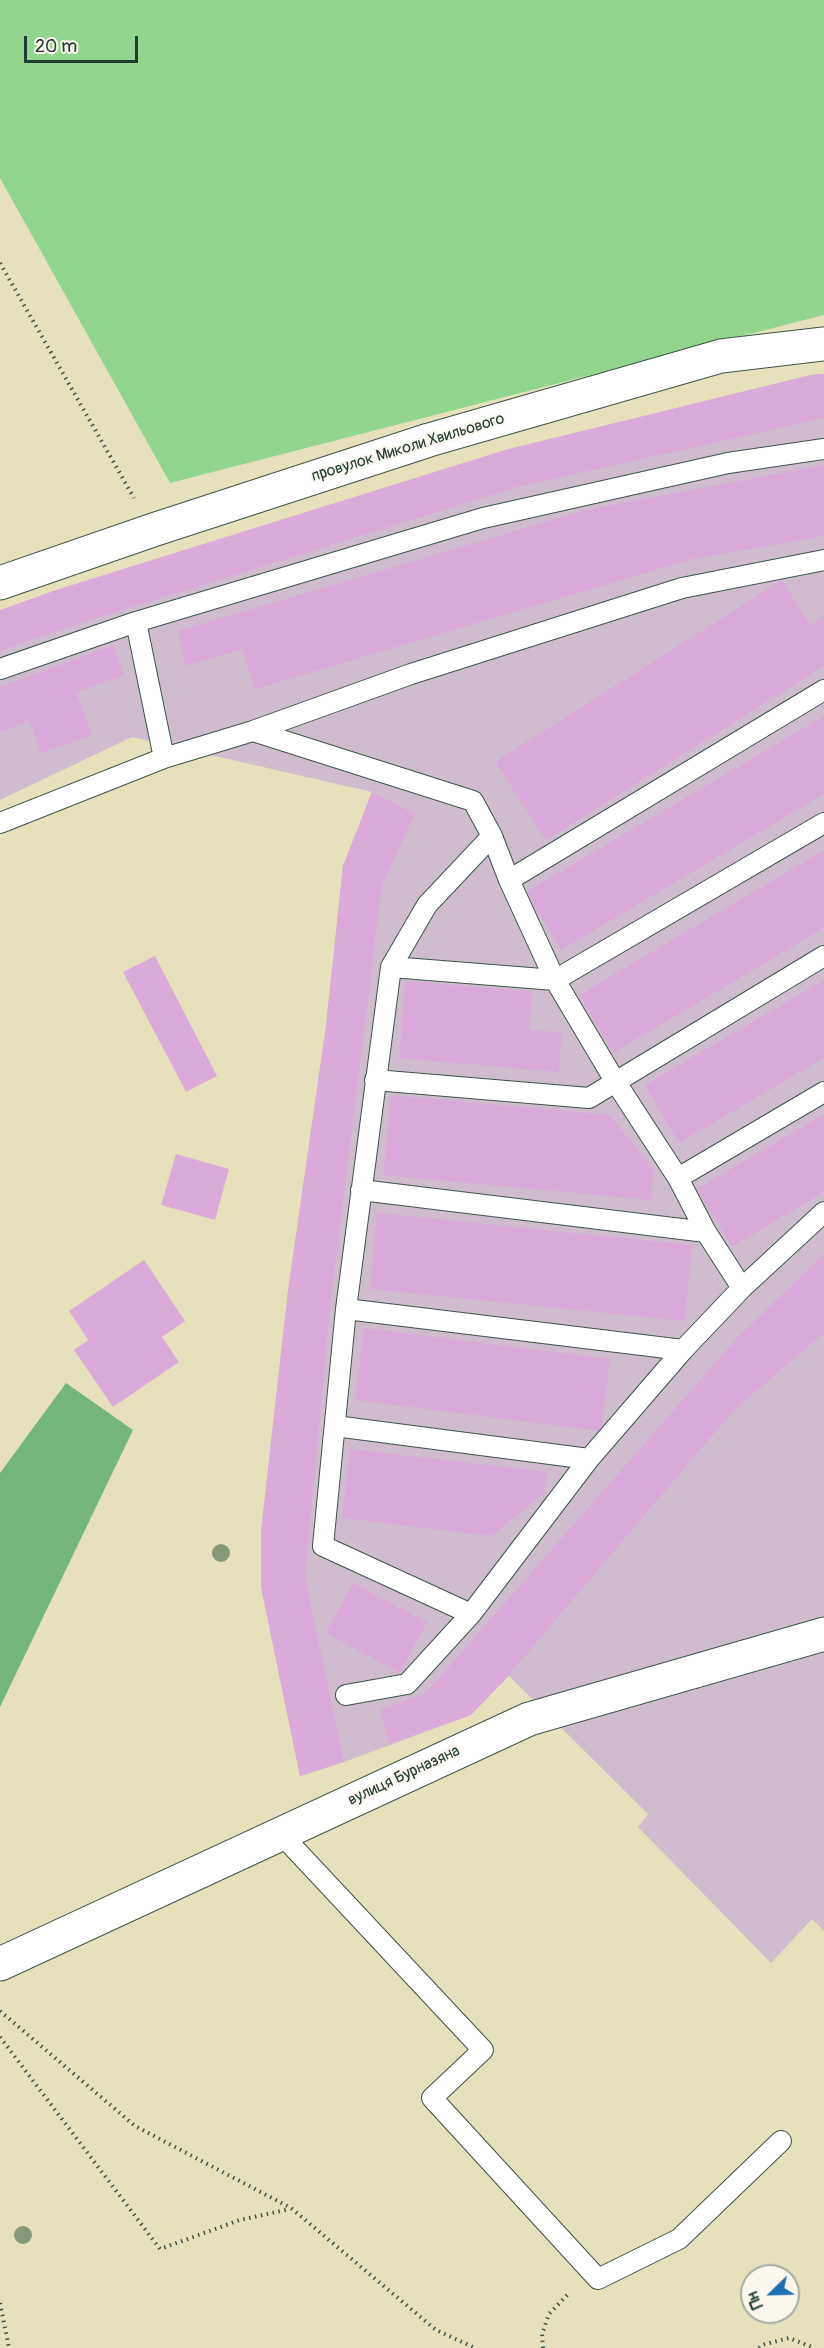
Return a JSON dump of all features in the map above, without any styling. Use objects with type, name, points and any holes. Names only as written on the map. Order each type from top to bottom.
[{"type":"street","name":"провулок Миколи Хвильового","points":[[0,583],[153,530],[429,440],[721,356],[824,344]]},
{"type":"street","name":"вулиця Бурназяна","points":[[0,1964],[529,1719],[824,1634]]},
{"type":"lane","points":[[0,669],[136,622],[483,518],[728,463],[824,449]]},
{"type":"lane","points":[[0,823],[164,758],[253,731],[411,674],[682,588],[824,560]]},
{"type":"lane","points":[[136,622],[164,758]]},
{"type":"lane","points":[[508,880],[824,690]]},
{"type":"lane","points":[[253,731],[473,801],[492,836],[508,880],[555,980],[615,1081],[678,1178],[706,1232],[742,1288]]},
{"type":"lane","points":[[391,967],[555,980],[824,823]]},
{"type":"lane","points":[[471,1614],[323,1546],[346,1309],[391,967],[427,905],[492,836]]},
{"type":"lane","points":[[375,1080],[589,1098],[824,956]]},
{"type":"lane","points":[[678,1178],[824,1092]]},
{"type":"lane","points":[[361,1190],[706,1232]]},
{"type":"lane","points":[[346,1695],[407,1684],[471,1614],[589,1459],[683,1350],[742,1288],[824,1212]]},
{"type":"lane","points":[[346,1309],[683,1350]]},
{"type":"lane","points":[[335,1426],[589,1459]]},
{"type":"lane","points":[[280,1833],[483,2050],[432,2098],[598,2279],[679,2239],[781,2141]]},
{"type":"path","points":[[0,263],[153,530]]},
{"type":"path","points":[[0,2011],[135,2126],[291,2208],[436,2330],[475,2348]]},
{"type":"path","points":[[0,2037],[160,2249],[240,2220],[291,2208]]},
{"type":"path","points":[[543,2348],[542,2334],[549,2314],[590,2270]]},
{"type":"path","points":[[0,2303],[9,2348]]},
{"type":"path","points":[[759,2348],[762,2345],[789,2338],[814,2348]]},
{"type":"shaded area","points":[[824,374],[824,1931],[812,1919],[771,1963],[638,1827],[648,1814],[509,1676],[471,1715],[300,1776],[261,1587],[261,1532],[288,1291],[326,1026],[343,866],[372,792],[132,737],[0,800],[0,620],[505,450],[811,375]]},
{"type":"green space","points":[[0,0],[824,0],[824,315],[170,483],[0,178]]},
{"type":"green space","points":[[66,1383],[133,1430],[0,1707],[0,1473]]},
{"type":"building","points":[[824,374],[824,418],[517,487],[71,626],[0,651],[0,610],[59,589],[505,450],[811,375]]},
{"type":"building","points":[[824,465],[824,536],[692,559],[255,689],[242,649],[185,666],[178,631],[586,510]]},
{"type":"building","points":[[782,580],[810,625],[824,616],[824,666],[546,840],[495,762]]},
{"type":"building","points":[[113,645],[124,675],[76,692],[92,735],[41,753],[29,721],[0,732],[0,687]]},
{"type":"building","points":[[824,716],[824,794],[561,950],[526,892]]},
{"type":"building","points":[[372,792],[415,814],[382,885],[331,1301],[305,1577],[344,1762],[300,1776],[261,1587],[261,1532],[288,1291],[326,1026],[343,866]]},
{"type":"building","points":[[824,850],[824,928],[613,1053],[579,995]]},
{"type":"building","points":[[155,956],[217,1076],[186,1092],[123,972]]},
{"type":"building","points":[[824,980],[824,1058],[679,1143],[645,1085]]},
{"type":"building","points":[[405,981],[532,991],[529,1030],[562,1032],[559,1072],[399,1058]]},
{"type":"building","points":[[391,1095],[610,1115],[654,1170],[651,1200],[383,1175]]},
{"type":"building","points":[[824,1114],[824,1192],[732,1247],[697,1189]]},
{"type":"building","points":[[176,1154],[229,1169],[215,1220],[161,1205]]},
{"type":"building","points":[[377,1213],[692,1245],[685,1321],[370,1289]]},
{"type":"building","points":[[824,1254],[824,1333],[732,1412],[508,1676],[471,1715],[389,1744],[380,1710],[426,1693],[737,1338]]},
{"type":"building","points":[[144,1260],[185,1321],[162,1337],[179,1362],[113,1407],[74,1350],[88,1340],[69,1311]]},
{"type":"building","points":[[364,1328],[610,1359],[601,1431],[355,1400]]},
{"type":"building","points":[[350,1449],[547,1472],[544,1493],[492,1536],[342,1518]]},
{"type":"building","points":[[353,1583],[427,1622],[400,1673],[326,1633]]}]
